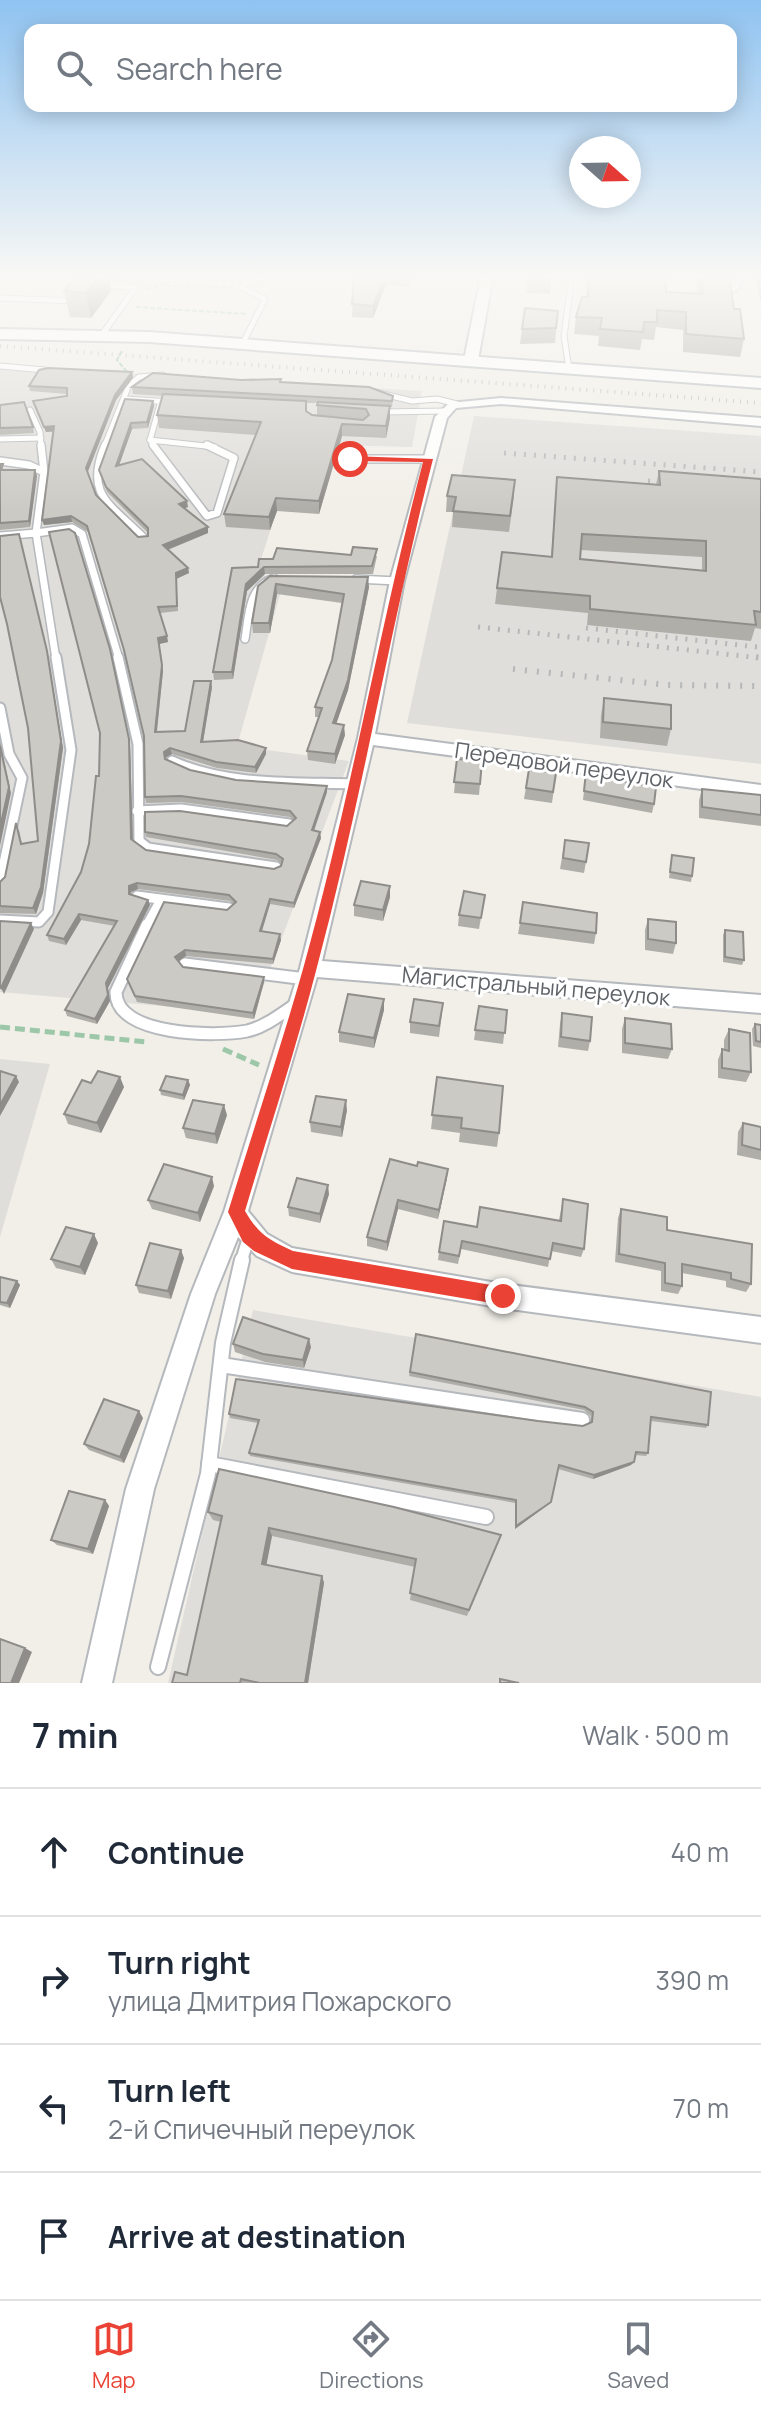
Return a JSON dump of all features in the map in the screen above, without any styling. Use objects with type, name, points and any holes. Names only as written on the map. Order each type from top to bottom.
[{"type":"main road","points":[[398,355],[761,383]]},
{"type":"street","points":[[471,360],[472,355]]},
{"type":"street","points":[[97,1683],[140,1489],[203,1294],[236,1212],[308,974],[366,738],[397,581],[438,423],[452,408],[501,401],[761,422]]},
{"type":"street","name":"Передовой переулок","points":[[366,738],[761,791]]},
{"type":"street","name":"Магистральный переулок","points":[[308,974],[761,1004]]},
{"type":"street","points":[[236,1212],[249,1236],[275,1255],[292,1260],[503,1296],[761,1330]]},
{"type":"lane","points":[[567,355],[569,369]]},
{"type":"lane","points":[[0,366],[45,370]]},
{"type":"lane","points":[[144,538],[102,496],[93,476],[133,381],[147,375],[174,375]]},
{"type":"lane","points":[[374,392],[396,394],[412,401],[432,399],[452,408]]},
{"type":"lane","points":[[124,399],[176,402]]},
{"type":"lane","points":[[150,440],[161,401]]},
{"type":"lane","points":[[371,412],[452,408]]},
{"type":"lane","points":[[0,920],[33,923],[45,918],[51,902],[71,750],[36,533],[44,472],[41,438],[30,410]]},
{"type":"lane","points":[[0,439],[41,438]]},
{"type":"lane","points":[[150,440],[212,445],[231,455],[217,513],[207,516],[200,510],[150,440]]},
{"type":"lane","points":[[350,459],[428,459]]},
{"type":"lane","points":[[0,461],[29,465],[44,472]]},
{"type":"lane","points":[[0,536],[72,528],[82,534],[131,702],[138,744],[139,841],[148,848],[276,867]]},
{"type":"lane","points":[[245,639],[256,588],[263,581],[281,578]]},
{"type":"lane","points":[[345,578],[397,581]]},
{"type":"lane","points":[[0,708],[9,754],[22,778],[0,882]]},
{"type":"lane","points":[[172,761],[205,771],[300,783],[355,784]]},
{"type":"lane","points":[[137,811],[181,809],[289,824]]},
{"type":"lane","points":[[137,896],[229,908]]},
{"type":"lane","points":[[161,900],[116,992],[119,1011],[126,1019],[162,1029],[248,1031],[299,1002]]},
{"type":"lane","points":[[185,964],[308,974]]},
{"type":"lane","points":[[158,1667],[195,1534],[209,1464],[232,1294],[249,1236]]},
{"type":"lane","points":[[221,1365],[582,1420]]},
{"type":"lane","points":[[209,1464],[486,1517]]},
{"type":"path","points":[[120,355],[117,360],[133,381]]},
{"type":"path","points":[[0,1027],[152,1042]]},
{"type":"path","points":[[215,1046],[276,1072]]},
{"type":"shaded area","points":[[0,365],[422,391],[412,447],[298,444],[256,575],[285,577],[237,746],[349,761],[253,1014],[0,992]]},
{"type":"shaded area","points":[[474,416],[761,436],[761,764],[407,723]]},
{"type":"shaded area","points":[[0,1059],[50,1064],[0,1237]]},
{"type":"shaded area","points":[[253,1310],[761,1397],[761,1683],[168,1683]]},
{"type":"building","points":[[39,370],[132,372],[115,395],[86,468],[96,495],[138,537],[148,536],[148,528],[106,487],[99,470],[125,399],[153,401],[147,422],[131,423],[116,466],[142,459],[187,501],[179,504],[208,527],[163,545],[188,568],[176,573],[177,606],[158,607],[167,636],[158,638],[162,665],[155,732],[185,731],[194,681],[211,681],[201,742],[238,740],[266,748],[255,767],[216,762],[170,748],[164,752],[165,759],[190,770],[236,780],[327,786],[312,830],[320,832],[294,903],[270,899],[260,931],[280,934],[273,959],[185,950],[175,957],[183,967],[264,977],[253,1013],[135,996],[127,979],[164,902],[227,910],[236,902],[229,895],[137,883],[129,886],[129,894],[148,900],[106,983],[108,995],[95,1019],[65,1010],[117,921],[79,914],[64,939],[47,935],[81,872],[89,844],[96,776],[99,776],[100,733],[49,532],[69,529],[75,533],[110,649],[129,739],[131,839],[146,850],[274,869],[281,866],[283,859],[276,854],[145,832],[145,812],[180,811],[287,826],[296,818],[290,811],[181,796],[145,797],[144,736],[124,650],[87,526],[71,516],[42,520],[54,426],[44,427],[33,401],[67,396],[67,388],[29,386]]},
{"type":"building","points":[[153,373],[369,387],[393,396],[392,401],[132,387]]},
{"type":"building","points":[[163,394],[306,401],[306,411],[312,415],[363,420],[369,415],[366,409],[317,405],[318,402],[390,406],[386,426],[342,424],[319,501],[276,498],[269,517],[224,514],[261,422],[157,415]]},
{"type":"building","points":[[24,402],[33,427],[0,428],[0,405]]},
{"type":"building","points":[[0,464],[3,464],[1,470],[35,470],[29,521],[0,523]]},
{"type":"building","points":[[659,471],[761,479],[761,612],[754,611],[756,625],[590,609],[590,596],[497,588],[502,552],[552,557],[557,477],[660,485]],"holes":[[[582,534],[706,541],[706,571],[580,559]]]},
{"type":"building","points":[[452,475],[515,480],[510,516],[453,511],[456,497],[447,496]]},
{"type":"building","points":[[19,534],[47,651],[61,741],[41,887],[33,908],[0,906],[0,882],[5,877],[16,823],[21,844],[38,841],[28,728],[0,597],[0,536]]},
{"type":"building","points":[[353,547],[377,549],[372,566],[264,567],[246,584],[232,672],[213,672],[232,568],[258,567],[259,559],[273,559],[277,548],[351,555]]},
{"type":"building","points":[[270,576],[368,577],[348,680],[333,723],[344,725],[335,754],[307,751],[322,708],[315,707],[332,660],[344,594],[276,584],[269,623],[252,623],[258,586]]},
{"type":"building","points":[[604,698],[671,705],[671,729],[603,722]]},
{"type":"building","points":[[0,746],[9,787],[0,828]]},
{"type":"building","points":[[457,759],[482,761],[480,784],[454,782]]},
{"type":"building","points":[[529,769],[556,773],[553,792],[526,788]]},
{"type":"building","points":[[586,772],[656,787],[654,804],[584,791]]},
{"type":"building","points":[[702,789],[761,795],[761,815],[702,807]]},
{"type":"building","points":[[565,840],[589,843],[586,862],[563,858]]},
{"type":"building","points":[[672,855],[694,858],[692,876],[670,872]]},
{"type":"building","points":[[361,881],[390,886],[383,910],[354,905]]},
{"type":"building","points":[[464,891],[485,895],[481,918],[459,915]]},
{"type":"building","points":[[523,902],[597,913],[596,933],[520,923]]},
{"type":"building","points":[[648,919],[676,922],[676,943],[648,939]]},
{"type":"building","points":[[0,921],[31,923],[1,988],[0,987]]},
{"type":"building","points":[[725,930],[743,932],[744,960],[725,957]]},
{"type":"building","points":[[348,994],[384,999],[374,1038],[339,1032]]},
{"type":"building","points":[[414,999],[443,1003],[439,1026],[410,1022]]},
{"type":"building","points":[[479,1006],[507,1010],[505,1033],[475,1030]]},
{"type":"building","points":[[562,1013],[592,1017],[590,1041],[561,1037]]},
{"type":"building","points":[[625,1018],[671,1024],[672,1049],[625,1043]]},
{"type":"building","points":[[755,1024],[761,1025],[761,1042],[756,1041]]},
{"type":"building","points":[[729,1029],[750,1033],[751,1072],[722,1068],[722,1049],[729,1051]]},
{"type":"building","points":[[0,1071],[16,1076],[0,1105]]},
{"type":"building","points":[[98,1071],[120,1077],[97,1123],[64,1114],[82,1080],[91,1083]]},
{"type":"building","points":[[166,1076],[188,1080],[183,1095],[160,1090]]},
{"type":"building","points":[[437,1077],[503,1086],[499,1133],[461,1128],[462,1118],[432,1115]]},
{"type":"building","points":[[316,1096],[346,1100],[341,1127],[310,1122]]},
{"type":"building","points":[[193,1100],[224,1105],[215,1134],[183,1128]]},
{"type":"building","points":[[743,1123],[761,1127],[761,1150],[742,1145]]},
{"type":"building","points":[[390,1159],[448,1169],[439,1210],[398,1200],[387,1242],[367,1237]]},
{"type":"building","points":[[164,1164],[212,1177],[198,1213],[148,1200]]},
{"type":"building","points":[[297,1178],[328,1185],[320,1214],[288,1207]]},
{"type":"building","points":[[563,1199],[588,1204],[584,1249],[553,1243],[550,1259],[462,1241],[459,1256],[439,1252],[444,1221],[477,1227],[480,1207],[561,1221]]},
{"type":"building","points":[[621,1209],[667,1217],[667,1230],[752,1244],[751,1284],[731,1279],[731,1273],[682,1264],[682,1286],[665,1283],[665,1263],[619,1254]]},
{"type":"building","points":[[66,1227],[94,1234],[80,1267],[51,1259]]},
{"type":"building","points":[[150,1243],[181,1250],[168,1291],[136,1285]]},
{"type":"building","points":[[0,1277],[17,1281],[7,1303],[0,1302]]},
{"type":"building","points":[[243,1317],[309,1339],[303,1360],[263,1354],[233,1344]]},
{"type":"building","points":[[416,1334],[711,1392],[708,1425],[651,1417],[648,1453],[636,1452],[634,1462],[594,1475],[559,1465],[551,1502],[516,1526],[516,1500],[249,1453],[259,1420],[229,1414],[236,1379],[538,1421],[583,1426],[592,1422],[593,1412],[585,1407],[410,1372]]},
{"type":"building","points":[[104,1399],[139,1411],[120,1457],[84,1444]]},
{"type":"building","points":[[219,1469],[394,1507],[501,1535],[469,1610],[410,1593],[416,1559],[269,1528],[262,1564],[322,1576],[305,1683],[260,1683],[241,1679],[240,1683],[172,1683],[175,1672],[187,1675],[222,1516],[208,1512]]},
{"type":"building","points":[[69,1491],[105,1500],[88,1549],[51,1540]]},
{"type":"building","points":[[0,1639],[25,1648],[11,1683],[0,1683]]},
{"type":"railway","points":[[114,355],[761,403]]},
{"type":"railway","points":[[504,453],[761,472]]},
{"type":"railway","points":[[648,481],[677,483]]},
{"type":"railway","points":[[478,627],[761,658],[756,657]]},
{"type":"railway","points":[[586,628],[757,647]]},
{"type":"railway","points":[[513,669],[668,685],[761,686]]},
{"type":"route","points":[[350,459],[428,459],[397,581],[366,738],[310,968],[236,1212],[249,1236],[275,1255],[503,1296]]}]
